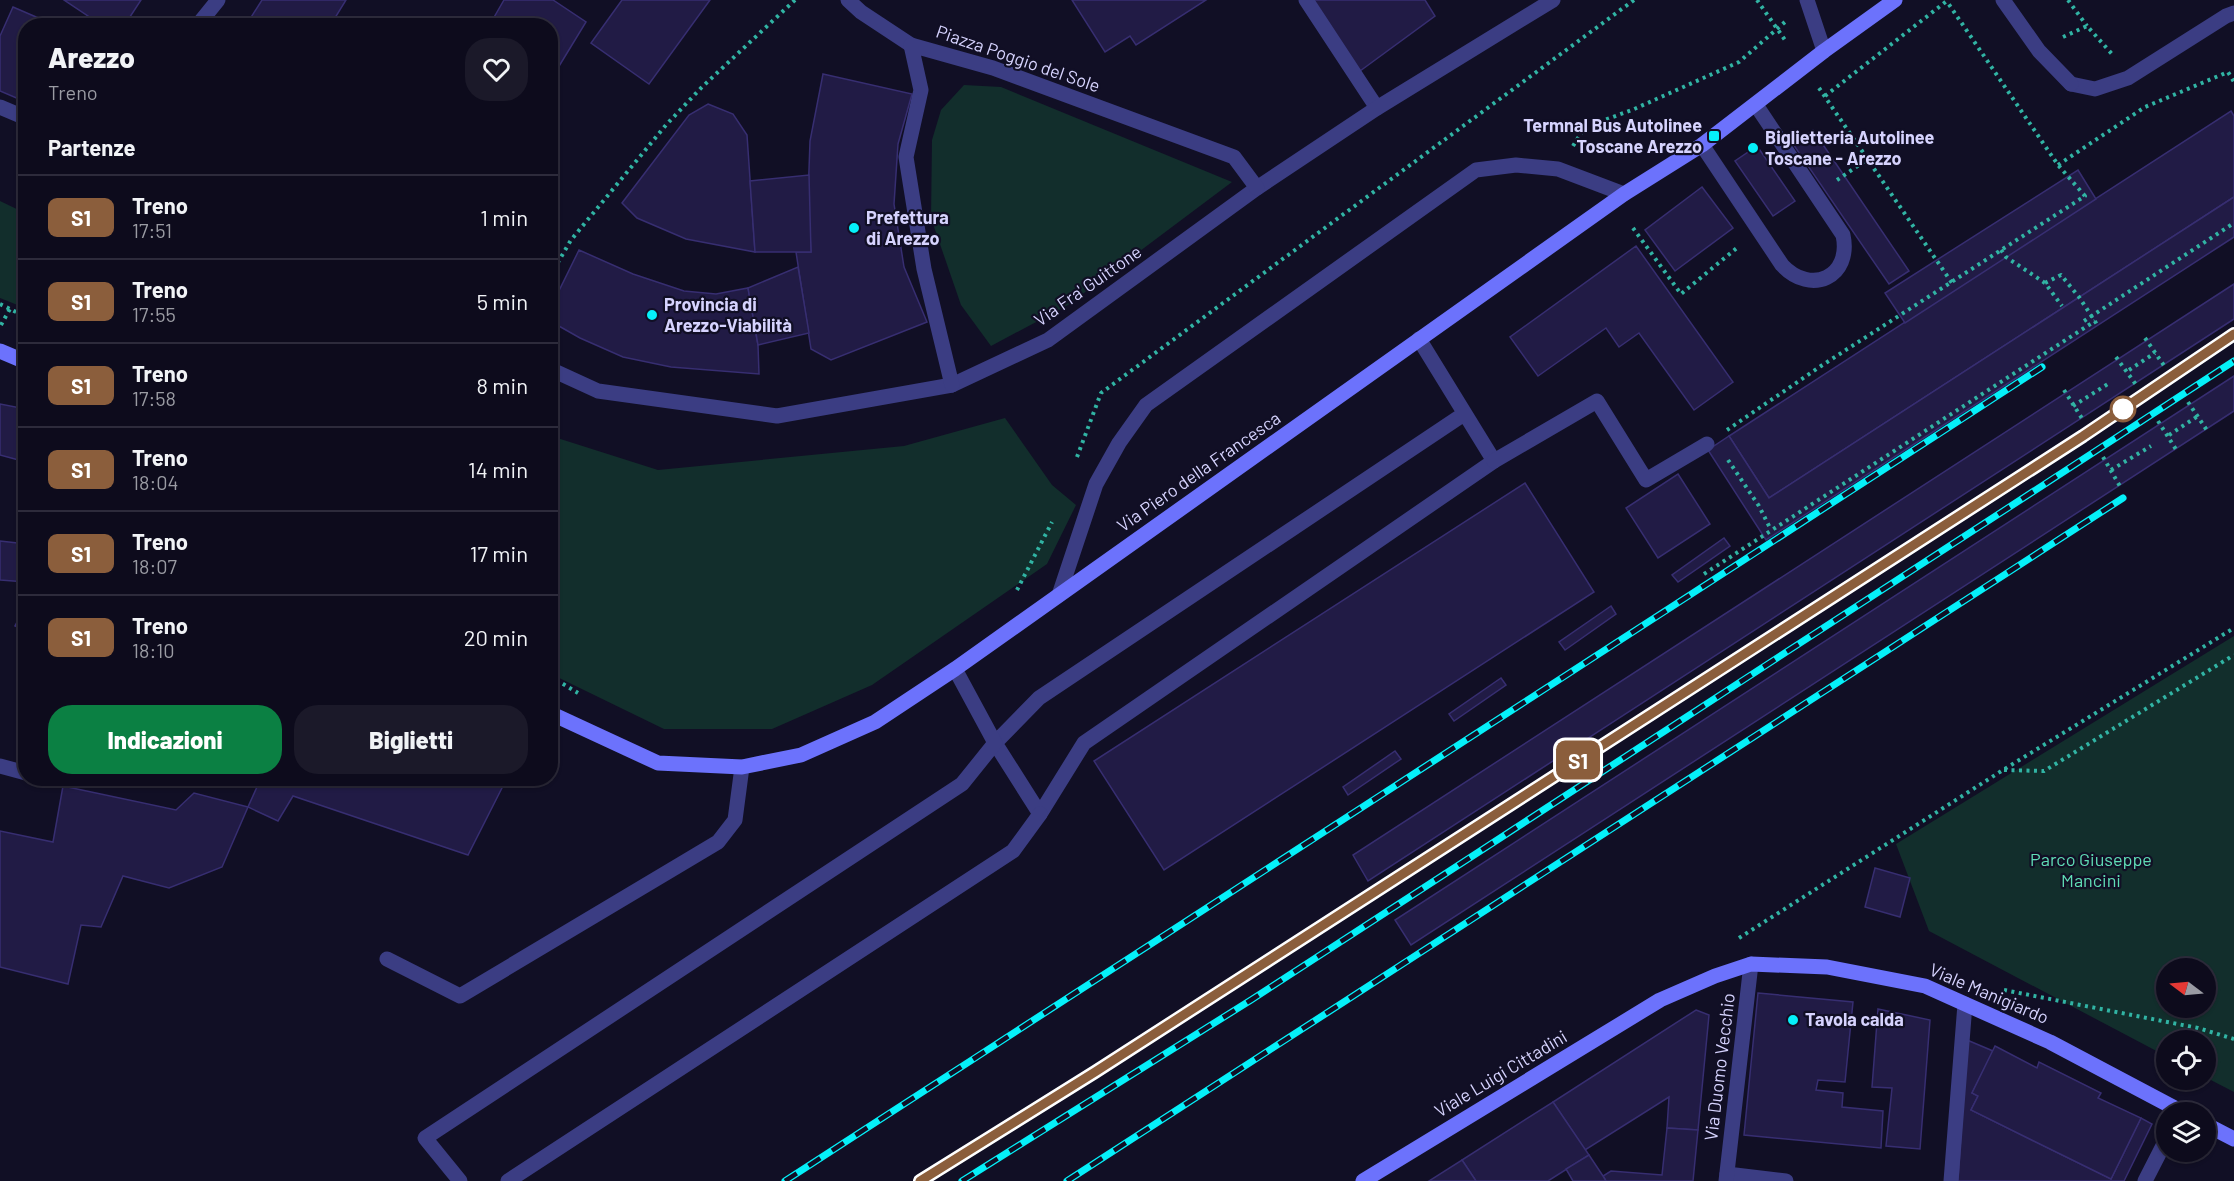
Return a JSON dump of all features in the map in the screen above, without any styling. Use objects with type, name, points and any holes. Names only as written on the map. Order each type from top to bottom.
[{"type":"main road","name":"Via Piero della Francesca","points":[[558,717],[658,763],[742,767],[801,755],[875,722],[956,669],[1624,194],[1702,145],[1824,51],[1895,0]]},
{"type":"main road","points":[[0,351],[18,359]]},
{"type":"main road","name":"Viale Manigiardo","points":[[1660,1000],[1715,976],[1751,964],[1827,967],[1925,986],[2050,1042],[2163,1102]]},
{"type":"main road","name":"Viale Luigi Cittadini","points":[[1363,1181],[1660,1000]]},
{"type":"main road","points":[[2216,1130],[2234,1139]]},
{"type":"street","points":[[203,18],[218,0]]},
{"type":"street","points":[[848,0],[861,12],[911,45]]},
{"type":"street","points":[[1306,0],[1377,108]]},
{"type":"street","name":"Via Fra' Guittone","points":[[558,373],[598,391],[777,416],[952,385],[1048,340],[1257,188],[1377,108],[1553,0]]},
{"type":"street","points":[[1807,0],[1824,51]]},
{"type":"street","points":[[2003,0],[2039,51],[2071,84],[2095,90],[2128,78],[2231,19]]},
{"type":"street","name":"Piazza Poggio del Sole","points":[[952,385],[924,269],[906,157],[921,90],[911,45],[993,68],[1234,157],[1257,188]]},
{"type":"street","points":[[1702,145],[1782,265],[1800,279],[1813,281],[1830,276],[1844,254],[1843,235],[1756,105]]},
{"type":"street","points":[[0,107],[18,115]]},
{"type":"street","points":[[1059,595],[1096,484],[1119,443],[1146,405],[1476,170],[1516,165],[1558,169],[1624,194]]},
{"type":"street","points":[[1419,339],[1494,461]]},
{"type":"street","points":[[508,1181],[1013,851],[1040,814],[1084,743],[1494,461],[1597,401],[1646,480],[1710,442]]},
{"type":"street","points":[[460,1181],[425,1138],[962,784],[995,743],[1039,698],[1464,414]]},
{"type":"street","points":[[956,669],[995,743],[1040,814]]},
{"type":"street","points":[[0,766],[18,771]]},
{"type":"street","points":[[387,959],[460,996],[718,842],[735,820],[742,767]]},
{"type":"street","name":"Via Duomo Vecchio","points":[[1751,964],[1726,1177],[1786,1181]]},
{"type":"street","points":[[1951,1181],[1965,1004]]},
{"type":"street","points":[[2145,1181],[2156,1160]]},
{"type":"path","points":[[558,262],[571,240],[666,125],[701,88],[795,0]]},
{"type":"path","points":[[1757,0],[1785,40]]},
{"type":"path","points":[[2068,0],[2116,59]]},
{"type":"path","points":[[1772,530],[1759,506],[1710,442],[1821,366],[1952,283],[2085,196],[2058,165],[1948,1],[1825,96],[1952,283]]},
{"type":"path","points":[[1558,169],[1585,127],[1632,110],[1739,62],[1787,20]]},
{"type":"path","points":[[2059,39],[2087,26]]},
{"type":"path","points":[[2058,165],[2145,107],[2228,72],[2234,82]]},
{"type":"path","points":[[1831,184],[1868,159]]},
{"type":"path","points":[[2084,321],[2234,223]]},
{"type":"path","points":[[1633,228],[1681,294],[1742,244]]},
{"type":"path","points":[[2001,250],[2006,257],[2045,283],[2061,306]]},
{"type":"path","points":[[2045,283],[2061,275],[2098,326]]},
{"type":"path","points":[[0,304],[18,312]]},
{"type":"path","points":[[0,327],[11,307]]},
{"type":"path","points":[[1704,574],[2095,321]]},
{"type":"path","points":[[2145,338],[2165,367]]},
{"type":"path","points":[[2127,372],[2155,353]]},
{"type":"path","points":[[2116,357],[2137,386]]},
{"type":"path","points":[[2073,406],[2111,382]]},
{"type":"path","points":[[2064,390],[2083,420]]},
{"type":"path","points":[[2188,402],[2208,432]]},
{"type":"path","points":[[2167,436],[2198,416]]},
{"type":"path","points":[[2158,421],[2177,451]]},
{"type":"path","points":[[2111,470],[2151,446]]},
{"type":"path","points":[[2103,457],[2121,488]]},
{"type":"path","points":[[1730,944],[2003,770],[2234,628]]},
{"type":"path","points":[[2003,770],[2044,771],[2234,655]]},
{"type":"path","points":[[558,681],[588,698]]},
{"type":"path","points":[[1998,989],[2198,1028],[2233,1038]]},
{"type":"green space","points":[[964,85],[1001,87],[1232,182],[1068,305],[991,346],[961,305],[931,218],[932,140],[941,110]]},
{"type":"green space","points":[[0,201],[18,210],[18,305],[0,298]]},
{"type":"green space","points":[[1005,418],[1052,485],[1076,505],[1047,564],[872,685],[772,729],[664,729],[558,677],[558,438],[658,470],[904,446]]},
{"type":"green space","name":"Parco Giuseppe Mancini","points":[[2234,636],[2234,1092],[2216,1083],[2216,1030],[2156,1030],[2156,1051],[1929,931],[1896,844]]},
{"type":"building","points":[[64,0],[141,0],[129,18],[91,18]]},
{"type":"building","points":[[262,0],[346,0],[335,18],[251,18]]},
{"type":"building","points":[[504,0],[553,0],[586,22],[558,68],[558,18],[494,18]]},
{"type":"building","points":[[622,0],[710,0],[649,84],[591,43]]},
{"type":"building","points":[[1072,0],[1206,0],[1136,45],[1130,36],[1105,52]]},
{"type":"building","points":[[1311,0],[1425,0],[1435,16],[1360,71]]},
{"type":"building","points":[[13,7],[38,18],[18,18],[18,99],[0,91],[0,36]]},
{"type":"building","name":"Prefettura di Arezzo","points":[[823,74],[912,94],[898,144],[894,204],[904,267],[927,322],[831,360],[811,349],[796,252],[811,252],[808,198],[810,141]]},
{"type":"building","points":[[708,104],[733,114],[747,135],[755,252],[686,239],[637,218],[622,203],[689,115]]},
{"type":"building","points":[[2231,111],[2234,116],[2234,197],[1769,498],[1729,436]]},
{"type":"building","points":[[1813,130],[1909,271],[1889,284],[1793,144]]},
{"type":"building","points":[[1757,146],[1795,201],[1773,216],[1735,161]]},
{"type":"building","points":[[2078,170],[2096,199],[1905,323],[1885,293]]},
{"type":"building","points":[[809,175],[811,252],[755,252],[750,181]]},
{"type":"building","points":[[1702,187],[1733,228],[1675,271],[1645,230]]},
{"type":"building","points":[[2234,197],[2234,237],[1766,540],[1708,450],[1729,436],[1769,498]]},
{"type":"building","points":[[1636,246],[1733,382],[1694,410],[1639,333],[1619,347],[1606,328],[1538,376],[1510,337]]},
{"type":"building","name":"Provincia di Arezzo-Viabilità","points":[[579,250],[633,274],[684,291],[716,294],[748,288],[758,345],[759,374],[671,367],[623,357],[558,326],[558,293]]},
{"type":"building","points":[[798,267],[809,333],[758,345],[748,288]]},
{"type":"building","points":[[2234,284],[2234,319],[1368,881],[1353,855]]},
{"type":"building","points":[[2234,376],[2234,411],[1411,945],[1395,920]]},
{"type":"building","points":[[0,404],[18,407],[18,460],[0,455]]},
{"type":"building","points":[[1678,474],[1710,524],[1658,558],[1626,508]]},
{"type":"building","points":[[1525,483],[1594,592],[1164,870],[1094,761]]},
{"type":"building","points":[[1724,538],[1730,546],[1678,582],[1672,575]]},
{"type":"building","points":[[0,541],[18,543],[18,581],[0,580]]},
{"type":"building","points":[[1611,606],[1616,614],[1565,650],[1559,642]]},
{"type":"building","points":[[1501,678],[1506,685],[1454,721],[1449,714]]},
{"type":"building","points":[[1395,751],[1401,759],[1348,795],[1343,787]]},
{"type":"building","points":[[63,786],[176,810],[194,793],[248,807],[222,867],[169,888],[123,876],[101,927],[81,925],[68,984],[0,967],[0,831],[53,842]]},
{"type":"building","points":[[257,786],[503,786],[468,855],[293,796],[278,821],[248,807]]},
{"type":"building","points":[[1875,868],[1910,878],[1900,917],[1865,907]]},
{"type":"building","points":[[1758,993],[1853,1002],[1845,1082],[1818,1080],[1816,1090],[1843,1093],[1842,1107],[1883,1111],[1881,1148],[1744,1135]]},
{"type":"building","points":[[1878,1009],[1930,1020],[1920,1149],[1886,1146],[1892,1088],[1872,1087]]},
{"type":"building","points":[[1696,1010],[1709,1015],[1698,1130],[1667,1128],[1669,1097],[1585,1150],[1553,1102]]},
{"type":"building","points":[[1967,1040],[1993,1051],[1972,1093],[1978,1096],[1971,1110],[2111,1179],[2141,1118],[2152,1124],[2124,1181],[1958,1181]]},
{"type":"building","points":[[1995,1046],[2037,1068],[2039,1062],[2101,1093],[2098,1098],[2141,1118],[2111,1179],[1971,1110],[1978,1096],[1972,1093]]},
{"type":"building","points":[[1553,1102],[1589,1155],[1548,1181],[1476,1181],[1462,1160]]},
{"type":"building","points":[[1667,1128],[1698,1130],[1693,1181],[1606,1181],[1603,1176],[1611,1171],[1662,1175]]},
{"type":"building","points":[[1589,1155],[1606,1181],[1573,1181],[1566,1169]]},
{"type":"building","points":[[1462,1160],[1476,1181],[1429,1181]]},
{"type":"railway","points":[[920,1181],[1095,1072],[2083,436],[2234,334]]},
{"type":"railway","points":[[962,1181],[1251,1000],[2234,361]]},
{"type":"railway","points":[[785,1181],[2042,367]]},
{"type":"railway","points":[[1067,1181],[2123,498]]},
{"type":"train","name":"S1","points":[[920,1181],[1095,1072],[2083,436],[2234,334]]},
{"type":"place","name":"Termnal Bus Autolinee Toscane Arezzo","points":[[1714,136]]},
{"type":"place","name":"Biglietteria Autolinee Toscane - Arezzo","points":[[1753,148]]},
{"type":"place","name":"Prefettura di Arezzo","points":[[854,228]]},
{"type":"place","name":"Provincia di Arezzo-Viabilità","points":[[652,315]]},
{"type":"place","name":"Tavola calda","points":[[1793,1020]]}]
